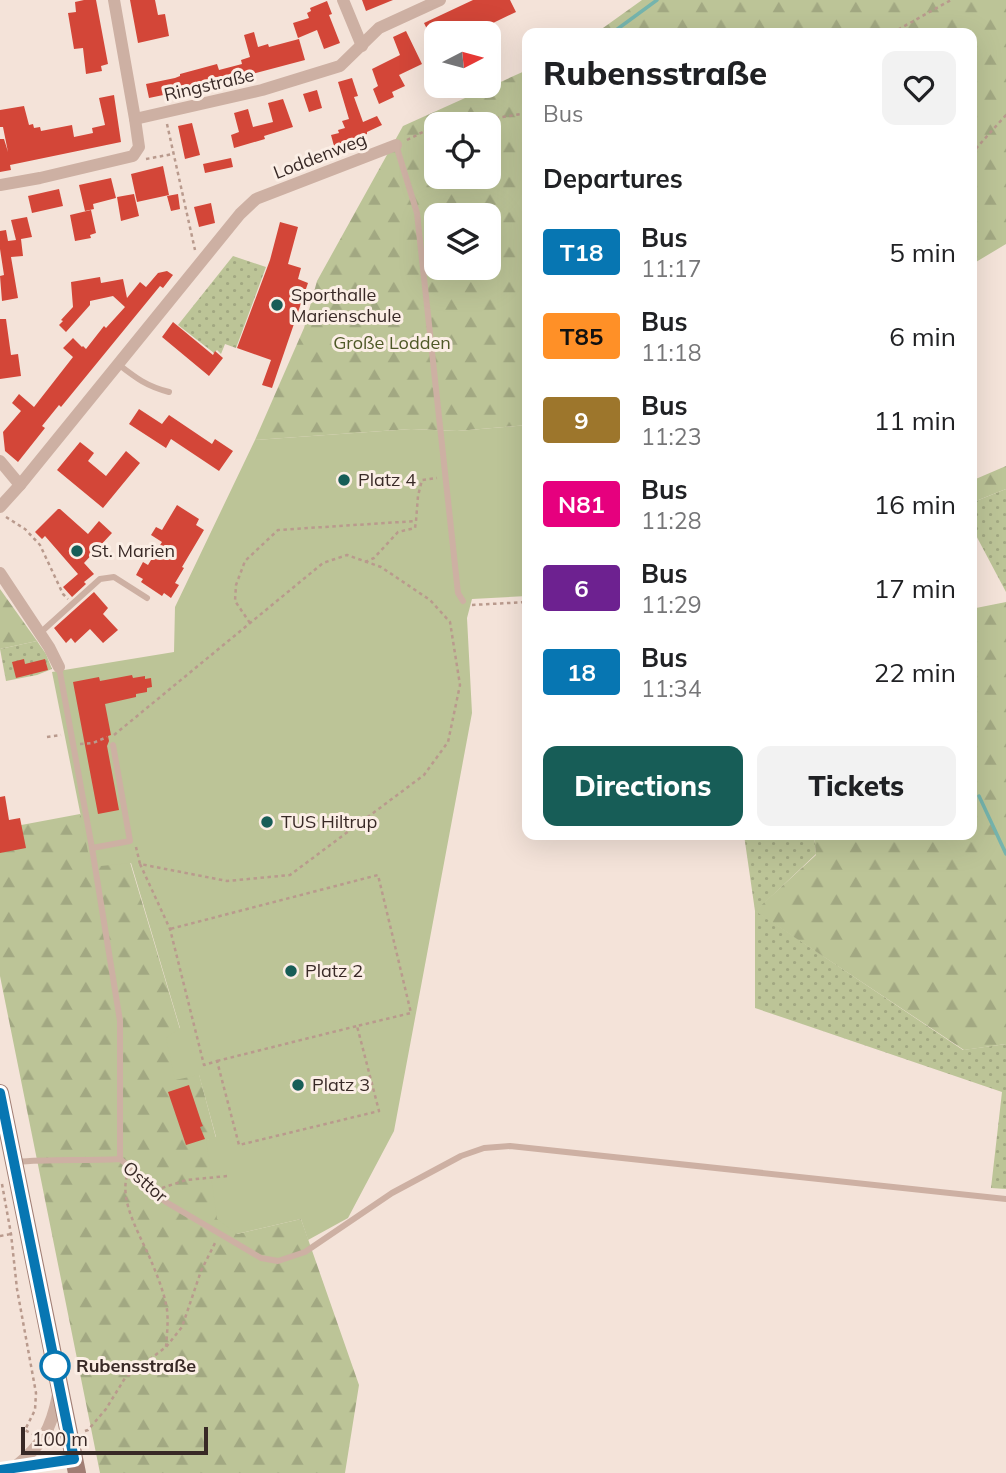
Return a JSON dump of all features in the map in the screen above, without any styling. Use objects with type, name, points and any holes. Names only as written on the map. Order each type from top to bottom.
[{"type":"main road","points":[[0,1093],[7,1168],[59,1386],[75,1466]]},
{"type":"street","points":[[0,185],[133,156],[139,147],[114,0]]},
{"type":"street","points":[[343,0],[362,46]]},
{"type":"street","name":"Ringstraße","points":[[135,119],[262,90],[340,66],[379,28],[440,0]]},
{"type":"street","name":"Loddenweg","points":[[0,507],[240,214],[256,199],[396,145]]},
{"type":"street","points":[[0,461],[20,485]]},
{"type":"street","points":[[0,573],[59,667]]},
{"type":"street","points":[[15,1467],[43,1440],[55,1408],[59,1386]]},
{"type":"street","points":[[0,1470],[15,1467],[75,1466]]},
{"type":"lane","points":[[396,145],[417,213],[458,593],[463,601]]},
{"type":"lane","points":[[118,364],[145,384],[169,392]]},
{"type":"lane","points":[[40,633],[100,579],[114,578],[147,598]]},
{"type":"lane","points":[[59,667],[120,1021],[120,1159]]},
{"type":"lane","points":[[92,848],[130,841],[113,745]]},
{"type":"lane","name":"Osttor","points":[[7,1168],[46,1159],[120,1159],[166,1202],[261,1258],[278,1261],[305,1252],[392,1194],[461,1156],[484,1148],[524,1147],[1006,1199]]},
{"type":"path","points":[[901,28],[951,0]]},
{"type":"path","points":[[164,114],[199,265]]},
{"type":"path","points":[[501,117],[522,114]]},
{"type":"path","points":[[977,147],[1006,115]]},
{"type":"path","points":[[396,145],[424,131]]},
{"type":"path","points":[[133,156],[146,160],[173,153]]},
{"type":"path","points":[[365,562],[373,558],[398,532],[415,528],[422,480],[446,476]]},
{"type":"path","points":[[0,513],[25,529],[40,545],[63,594],[73,603]]},
{"type":"path","points":[[250,622],[235,601],[236,585],[244,561],[278,530],[416,522]]},
{"type":"path","points":[[73,744],[93,743],[114,734],[323,563],[347,555],[381,567],[430,600],[450,622],[460,685],[448,742],[424,775],[289,875],[227,881],[140,864]]},
{"type":"path","points":[[463,601],[472,605],[522,602]]},
{"type":"path","points":[[47,737],[71,733]]},
{"type":"path","points":[[134,839],[140,864],[170,929],[204,1065],[411,1013],[378,875],[170,929]]},
{"type":"path","points":[[217,1061],[239,1145],[379,1111],[357,1026]]},
{"type":"path","points":[[7,1168],[17,1289],[36,1393],[35,1410],[25,1430],[43,1440]]},
{"type":"path","points":[[131,1168],[125,1178],[124,1189],[135,1226],[153,1265],[166,1305],[166,1347]]},
{"type":"path","points":[[152,1191],[186,1180],[228,1176]]},
{"type":"path","points":[[69,1435],[88,1430],[106,1409],[125,1378],[166,1347],[182,1327],[201,1271],[219,1232]]},
{"type":"path","points":[[0,1236],[11,1234]]},
{"type":"green space","points":[[642,0],[1006,0],[1006,244],[977,261],[977,28],[603,28]]},
{"type":"green space","name":"Große Lodden","points":[[522,72],[522,425],[457,431],[411,429],[255,440],[304,328],[317,281],[403,126],[424,117],[424,189],[501,189],[501,112],[434,112],[465,98],[501,98],[501,82]]},
{"type":"green space","points":[[233,256],[266,267],[236,348],[225,344],[221,354],[217,350],[214,353],[178,325]]},
{"type":"green space","name":"TUS Hiltrup","points":[[522,425],[522,596],[472,599],[467,618],[472,713],[394,1131],[348,1218],[308,1240],[301,1219],[237,1234],[217,1219],[206,1140],[216,1137],[199,1075],[175,1080],[166,1038],[180,1028],[131,863],[91,867],[52,672],[174,652],[175,607],[255,440],[411,429],[457,431]]},
{"type":"green space","points":[[1006,466],[1006,489],[977,501],[977,478]]},
{"type":"green space","points":[[1006,489],[1006,592],[977,537],[977,501]]},
{"type":"green space","points":[[0,589],[37,641],[0,649]]},
{"type":"green space","points":[[1006,602],[1006,1044],[964,1050],[755,911],[816,855],[814,840],[977,840],[977,608]]},
{"type":"green space","points":[[37,641],[52,669],[6,681],[0,649]]},
{"type":"green space","points":[[80,814],[130,862],[180,1029],[175,1079],[199,1074],[216,1138],[207,1140],[237,1234],[301,1219],[359,1385],[345,1473],[100,1473],[0,976],[0,829]]},
{"type":"green space","points":[[745,840],[815,840],[816,854],[756,911],[963,1050],[1006,1044],[1006,1189],[991,1188],[1002,1092],[755,1008],[755,911]]},
{"type":"building","points":[[96,0],[108,64],[101,66],[102,71],[86,74],[83,48],[74,49],[68,13],[76,12],[75,2]]},
{"type":"building","points":[[130,0],[155,0],[158,15],[165,14],[169,36],[138,43]]},
{"type":"building","points":[[362,0],[393,0],[366,11]]},
{"type":"building","points":[[473,0],[510,0],[516,12],[497,21],[428,21]]},
{"type":"building","points":[[327,1],[332,14],[329,15],[340,43],[324,49],[317,30],[298,38],[293,23],[309,18],[307,13],[311,11],[310,8]]},
{"type":"building","points":[[406,31],[422,64],[399,75],[405,86],[392,92],[394,97],[379,104],[373,89],[378,86],[372,69],[400,55],[393,37]]},
{"type":"building","points":[[254,32],[258,47],[268,44],[269,47],[299,39],[305,60],[149,98],[146,84],[217,64],[219,70],[242,64],[241,60],[250,57],[244,35]]},
{"type":"building","points":[[352,78],[358,96],[354,97],[363,122],[377,116],[382,125],[367,134],[334,146],[331,135],[345,128],[342,121],[349,119],[338,82]]},
{"type":"building","points":[[317,90],[322,108],[309,112],[303,94]]},
{"type":"building","points":[[114,95],[121,142],[10,165],[11,170],[0,172],[0,139],[4,139],[8,152],[3,127],[0,127],[0,110],[24,106],[29,125],[40,127],[41,131],[72,125],[74,137],[93,133],[92,128],[105,125],[99,98]]},
{"type":"building","points":[[283,99],[293,127],[234,148],[231,135],[239,132],[234,113],[248,109],[253,127],[273,122],[268,103]]},
{"type":"building","points":[[192,123],[200,155],[185,159],[178,126]]},
{"type":"building","points":[[231,158],[233,167],[205,173],[203,164]]},
{"type":"building","points":[[163,166],[169,195],[137,202],[131,174]]},
{"type":"building","points":[[111,178],[116,198],[93,204],[94,209],[85,211],[79,185]]},
{"type":"building","points":[[59,189],[63,206],[32,213],[28,196]]},
{"type":"building","points":[[134,194],[139,216],[121,221],[117,197]]},
{"type":"building","points":[[178,194],[180,209],[171,211],[167,196]]},
{"type":"building","points":[[211,203],[215,223],[199,227],[194,207]]},
{"type":"building","points":[[91,210],[96,233],[90,235],[91,238],[75,241],[70,215]]},
{"type":"building","points":[[27,217],[32,237],[21,239],[23,256],[11,257],[18,298],[2,301],[0,276],[4,275],[0,231],[6,230],[8,241],[16,240],[11,220]]},
{"type":"building","points":[[280,222],[298,227],[288,264],[301,268],[298,279],[308,283],[272,388],[262,385],[271,360],[237,348],[270,260]]},
{"type":"building","points":[[167,271],[173,275],[163,288],[160,286],[61,407],[59,405],[18,462],[5,451],[3,432],[21,411],[12,403],[19,394],[34,407],[73,357],[63,348],[73,338],[86,349],[104,326],[106,328],[125,307],[113,296],[90,301],[90,305],[66,332],[59,325],[73,307],[71,282],[100,277],[101,283],[123,279],[127,298],[140,282],[146,287],[158,273]]},
{"type":"building","points":[[0,319],[6,319],[11,355],[18,354],[21,376],[0,379]]},
{"type":"building","points":[[173,322],[213,355],[215,351],[223,358],[209,376],[162,337]]},
{"type":"building","points":[[139,409],[162,424],[169,415],[212,444],[215,439],[233,451],[219,471],[171,439],[166,448],[129,424]]},
{"type":"building","points":[[80,442],[94,453],[88,461],[106,476],[126,451],[140,463],[103,508],[57,470]]},
{"type":"building","name":"St. Marien","points":[[177,505],[199,519],[196,525],[204,530],[182,567],[184,568],[175,583],[179,585],[171,598],[164,593],[162,596],[141,582],[143,579],[136,575],[143,562],[148,565],[162,542],[151,535],[156,527],[162,530]]},
{"type":"building","name":"St. Marien","points":[[58,509],[88,534],[99,521],[112,533],[84,563],[94,574],[72,597],[63,587],[78,574],[45,536],[42,539],[35,532]]},
{"type":"building","points":[[94,592],[108,608],[103,614],[118,630],[103,643],[90,629],[75,643],[71,638],[66,643],[54,628]]},
{"type":"building","points":[[24,659],[25,664],[45,659],[48,670],[16,678],[12,662]]},
{"type":"building","points":[[132,675],[133,678],[151,678],[152,687],[147,688],[147,692],[136,694],[136,697],[105,704],[111,735],[108,736],[107,746],[119,810],[98,814],[73,682],[99,677],[100,681]]},
{"type":"building","points":[[5,796],[9,820],[20,818],[26,848],[0,853],[0,797]]},
{"type":"building","points":[[189,1085],[205,1139],[186,1145],[168,1092]]},
{"type":"waterway","points":[[619,28],[657,0]]},
{"type":"waterway","points":[[979,796],[1006,854]]},
{"type":"bus line","name":"T18","points":[[0,1093],[74,1459],[0,1470]]},
{"type":"place","name":"Sporthalle Marienschule","points":[[277,305]]},
{"type":"place","name":"Platz 4","points":[[344,480]]},
{"type":"place","name":"St. Marien","points":[[77,551]]},
{"type":"place","name":"TUS Hiltrup","points":[[267,822]]},
{"type":"place","name":"Platz 2","points":[[291,971]]},
{"type":"place","name":"Platz 3","points":[[298,1085]]},
{"type":"place","name":"Rubensstraße","points":[[55,1366]]}]
